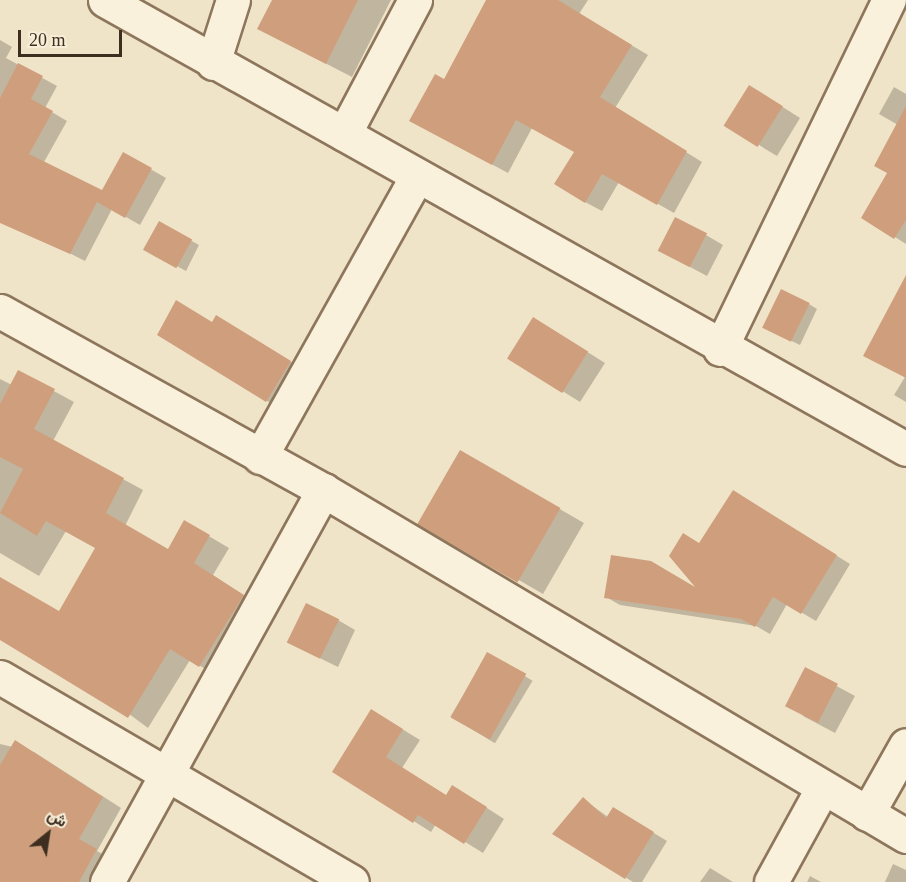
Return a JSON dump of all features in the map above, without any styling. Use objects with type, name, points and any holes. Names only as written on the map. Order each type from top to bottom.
[{"type":"street","points":[[105,0],[720,349],[906,449]]},
{"type":"street","points":[[213,63],[233,0]]},
{"type":"street","points":[[344,134],[415,0]]},
{"type":"street","points":[[720,349],[889,0]]},
{"type":"street","points":[[261,457],[417,176]]},
{"type":"street","points":[[0,311],[323,490],[822,789],[906,836]]},
{"type":"street","points":[[107,882],[165,773],[323,490]]},
{"type":"street","points":[[0,676],[352,882]]},
{"type":"street","points":[[867,814],[906,745]]},
{"type":"street","points":[[771,882],[822,789]]},
{"type":"building","points":[[272,0],[358,0],[326,64],[257,29]]},
{"type":"building","points":[[486,0],[558,0],[632,45],[600,97],[687,151],[657,205],[602,174],[585,203],[554,184],[574,152],[516,120],[492,165],[409,121],[435,74],[444,79]]},
{"type":"building","points":[[18,63],[43,76],[31,99],[53,111],[29,154],[102,190],[123,152],[152,168],[125,218],[97,202],[70,254],[0,223],[0,98]]},
{"type":"building","points":[[749,85],[783,106],[757,147],[724,126]]},
{"type":"building","points":[[906,106],[906,220],[894,239],[861,218],[887,173],[874,166]]},
{"type":"building","points":[[675,217],[707,233],[690,267],[658,251]]},
{"type":"building","points":[[159,221],[192,239],[176,268],[143,250]]},
{"type":"building","points":[[906,275],[906,378],[863,356]]},
{"type":"building","points":[[781,289],[810,303],[791,342],[762,328]]},
{"type":"building","points":[[176,300],[212,322],[216,315],[291,361],[266,402],[157,335]]},
{"type":"building","points":[[533,317],[588,351],[562,393],[507,359]]},
{"type":"building","points":[[18,370],[55,389],[34,429],[124,478],[106,513],[168,549],[184,520],[210,535],[194,563],[244,595],[199,667],[170,649],[128,718],[0,640],[0,577],[59,611],[95,548],[46,521],[37,536],[0,513],[23,469],[0,457],[0,404]]},
{"type":"building","points":[[460,450],[560,508],[517,582],[417,524]]},
{"type":"building","points":[[733,490],[837,555],[801,614],[773,597],[755,627],[741,619],[604,598],[611,555],[651,561],[695,587],[669,556],[683,533],[699,543]]},
{"type":"building","points":[[306,603],[339,619],[320,659],[287,643]]},
{"type":"building","points":[[487,652],[526,674],[490,739],[451,718]]},
{"type":"building","points":[[805,667],[838,684],[818,723],[785,706]]},
{"type":"building","points":[[371,709],[403,729],[386,757],[446,795],[452,785],[487,807],[464,844],[418,815],[413,823],[332,772]]},
{"type":"building","points":[[15,740],[103,797],[79,839],[97,849],[79,882],[0,882],[0,765]]},
{"type":"building","points":[[583,797],[606,818],[613,807],[654,832],[625,879],[552,834]]}]
